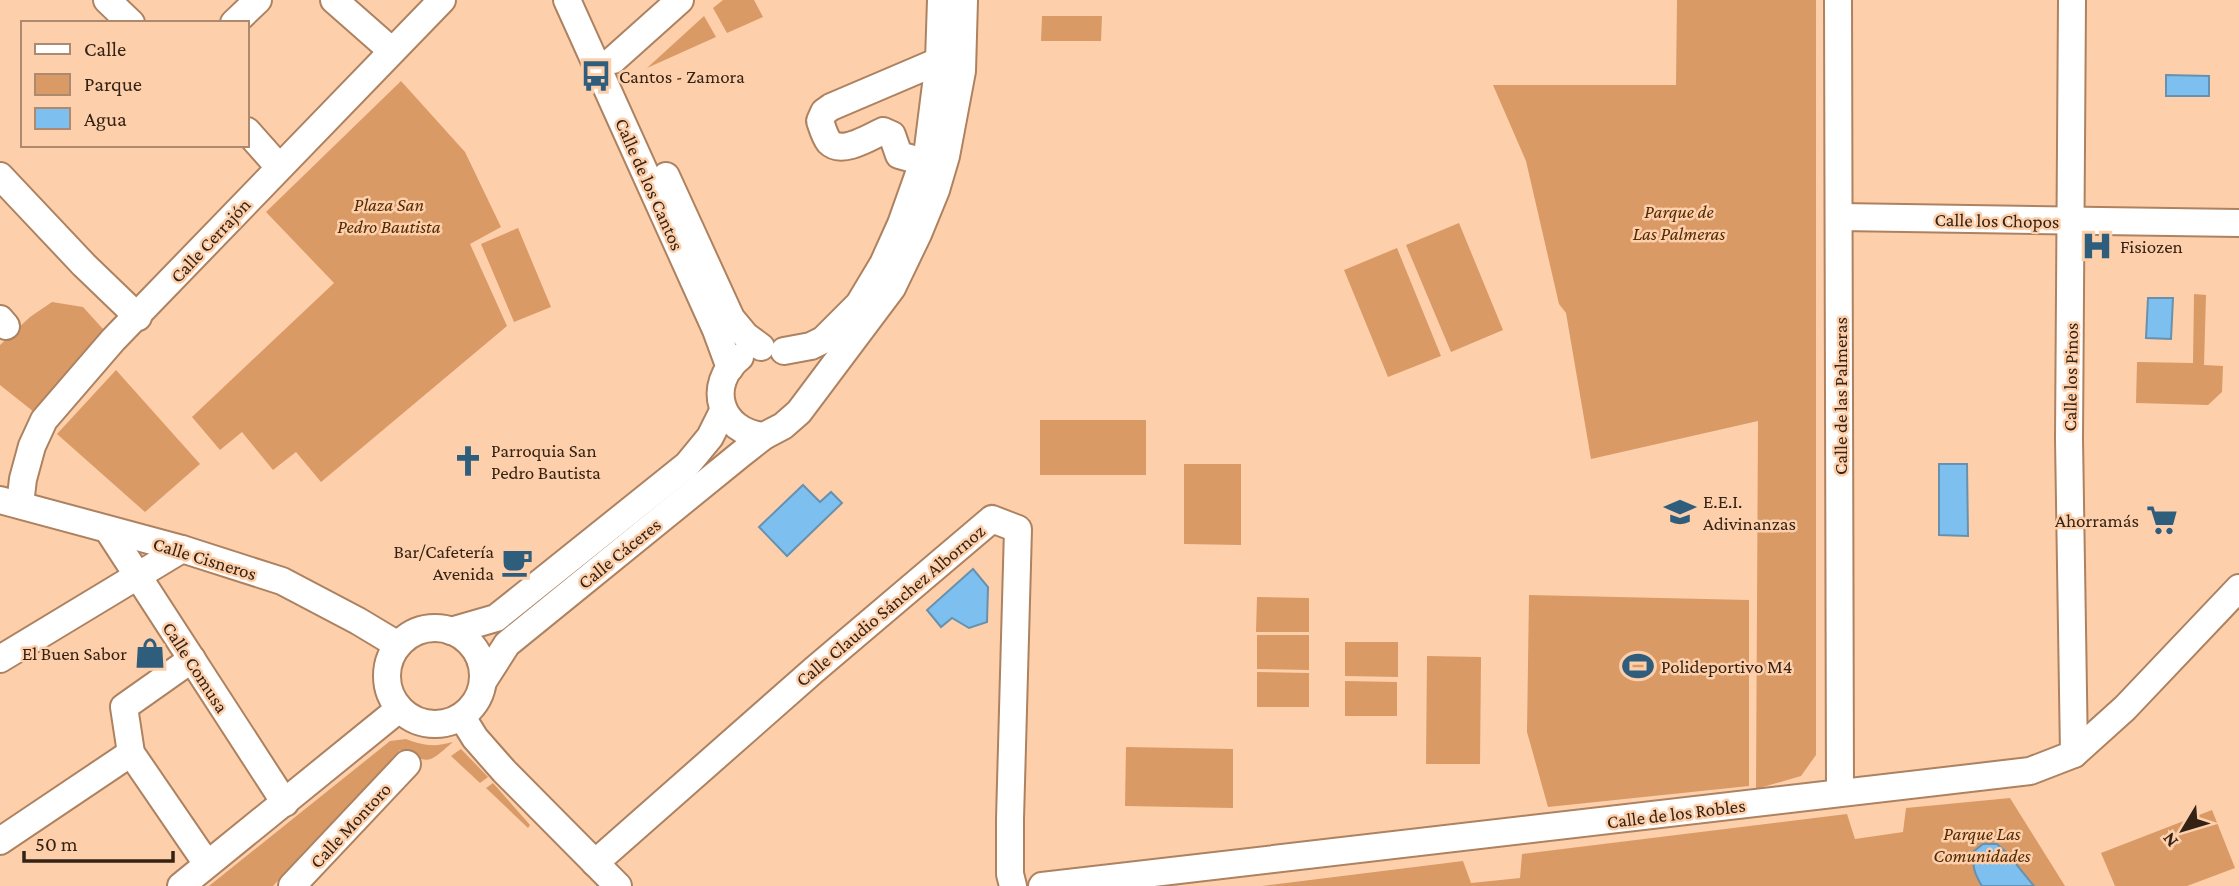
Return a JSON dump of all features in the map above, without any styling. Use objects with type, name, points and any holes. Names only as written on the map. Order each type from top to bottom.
[{"type":"street","points":[[107,0],[129,21]]},
{"type":"street","points":[[236,21],[258,0]]},
{"type":"street","points":[[334,0],[392,51]]},
{"type":"street","name":"Calle Cerrajón","points":[[10,502],[23,479],[32,446],[44,420],[113,340],[442,0]]},
{"type":"street","name":"Calle de los Cantos","points":[[567,0],[716,330],[730,368]]},
{"type":"street","name":"Calle de los Cantos","points":[[586,0],[731,318],[746,336],[773,349]]},
{"type":"street","points":[[613,60],[680,0]]},
{"type":"street","points":[[911,158],[928,148],[939,61],[941,0]]},
{"type":"street","points":[[939,61],[824,112],[820,121],[828,141],[836,146],[851,146],[883,131],[892,135],[911,158],[901,224],[883,264],[859,304],[823,340],[811,346],[773,349],[737,359],[730,368],[723,382],[723,411],[749,434],[764,436],[783,426],[799,412],[808,396],[859,334],[892,288],[919,234],[946,156],[962,71],[964,0]]},
{"type":"street","name":"Calle de las Palmeras","points":[[1838,0],[1840,792]]},
{"type":"street","name":"Calle los Pinos","points":[[2072,0],[2069,439],[2074,754]]},
{"type":"street","points":[[248,132],[279,167]]},
{"type":"street","points":[[0,176],[84,265],[138,317]]},
{"type":"street","name":"Calle los Chopos","points":[[1840,217],[2239,223]]},
{"type":"street","points":[[773,349],[796,357],[807,372],[808,396]]},
{"type":"street","name":"Calle Cáceres","points":[[451,631],[496,618],[688,465],[710,437],[723,411]]},
{"type":"street","name":"Calle Cáceres","points":[[484,680],[507,644],[764,436]]},
{"type":"street","name":"Calle Cisneros","points":[[10,502],[182,549],[282,581],[398,645]]},
{"type":"street","name":"Calle Claudio Sánchez Albornoz","points":[[595,863],[703,766],[992,519],[1018,529],[1010,818],[1010,874],[1013,886]]},
{"type":"street","name":"Calle Comusa","points":[[108,530],[285,803]]},
{"type":"street","points":[[0,659],[182,549]]},
{"type":"street","name":"Calle de los Robles","points":[[1042,886],[2030,771],[2074,754],[2125,708],[2239,587]]},
{"type":"street","points":[[422,629],[451,631],[465,638],[482,664],[484,680],[480,694],[473,707],[462,717],[436,725],[422,723],[399,709],[391,697],[387,670],[391,656],[409,635],[422,629]]},
{"type":"street","points":[[191,659],[124,707],[131,753],[206,864]]},
{"type":"street","points":[[181,886],[399,709]]},
{"type":"street","points":[[462,717],[475,738],[504,771],[618,886]]},
{"type":"street","points":[[0,841],[131,753]]},
{"type":"street","name":"Calle Montoro","points":[[292,886],[407,764]]},
{"type":"green space","points":[[723,0],[754,0],[763,17],[727,33],[713,8]]},
{"type":"green space","name":"Parque de Las Palmeras","points":[[1677,0],[1816,0],[1816,755],[1801,776],[1756,789],[1758,421],[1591,459],[1566,313],[1559,304],[1526,161],[1493,85],[1676,85]]},
{"type":"green space","points":[[704,16],[716,37],[647,68]]},
{"type":"green space","points":[[1042,16],[1102,16],[1101,41],[1041,41]]},
{"type":"green space","name":"Plaza San Pedro Bautista","points":[[401,81],[465,152],[501,227],[470,244],[507,326],[321,482],[296,452],[273,470],[242,432],[220,450],[192,417],[334,283],[266,212]]},
{"type":"green space","points":[[1459,223],[1503,330],[1451,352],[1406,245]]},
{"type":"green space","points":[[518,228],[551,307],[514,322],[481,244]]},
{"type":"green space","points":[[1397,248],[1441,356],[1388,377],[1344,270]]},
{"type":"green space","points":[[2194,294],[2206,295],[2204,365],[2223,366],[2222,392],[2208,405],[2136,403],[2137,362],[2193,363]]},
{"type":"green space","points":[[52,302],[83,307],[113,340],[44,420],[0,385],[0,345],[30,317]]},
{"type":"green space","points":[[116,370],[200,464],[145,512],[57,434]]},
{"type":"green space","points":[[1040,420],[1146,420],[1146,475],[1040,475]]},
{"type":"green space","points":[[1184,464],[1241,464],[1241,545],[1184,544]]},
{"type":"green space","name":"Polideportivo M4","points":[[1529,595],[1749,600],[1749,786],[1548,807],[1527,732]]},
{"type":"green space","points":[[1257,597],[1309,598],[1309,632],[1256,632]]},
{"type":"green space","points":[[1257,635],[1309,635],[1309,670],[1257,669]]},
{"type":"green space","points":[[1345,642],[1398,642],[1398,677],[1345,676]]},
{"type":"green space","points":[[1427,656],[1481,657],[1480,764],[1426,764]]},
{"type":"green space","points":[[1257,672],[1309,673],[1309,707],[1257,707]]},
{"type":"green space","points":[[1345,681],[1397,682],[1397,716],[1345,716]]},
{"type":"green space","points":[[406,739],[430,745],[453,742],[428,760],[400,750],[273,886],[209,886],[390,741]]},
{"type":"green space","points":[[1126,747],[1233,749],[1233,808],[1125,806]]},
{"type":"green space","points":[[461,749],[488,777],[480,783],[451,756]]},
{"type":"green space","points":[[493,783],[530,825],[528,828],[486,788]]},
{"type":"green space","name":"Parque Las Comunidades","points":[[2010,798],[2065,886],[1262,886],[1463,861],[1471,883],[1520,878],[1522,854],[1847,814],[1855,839],[1903,832],[1906,808]]},
{"type":"green space","points":[[2212,810],[2235,868],[2187,886],[2115,886],[2101,853]]},
{"type":"water","points":[[2166,75],[2209,76],[2209,96],[2166,96]]},
{"type":"water","points":[[2148,298],[2173,298],[2171,339],[2146,338]]},
{"type":"water","points":[[1939,464],[1967,464],[1968,536],[1939,535]]},
{"type":"water","points":[[803,485],[820,502],[831,492],[842,503],[787,556],[759,527]]},
{"type":"water","points":[[973,569],[988,587],[987,622],[969,628],[952,618],[941,627],[927,610]]},
{"type":"water","points":[[1983,844],[1997,844],[2034,886],[1982,886],[1975,873],[1973,861],[1974,851]]},
{"type":"place","name":"Cantos - Zamora","points":[[596,76]]},
{"type":"place","name":"Fisiozen","points":[[2097,246]]},
{"type":"place","name":"Parroquia San Pedro Bautista","points":[[468,461]]},
{"type":"place","name":"E.E.I. Adivinanzas","points":[[1680,512]]},
{"type":"place","name":"Ahorramás","points":[[2162,520]]},
{"type":"place","name":"Bar/Cafetería Avenida","points":[[517,562]]},
{"type":"place","name":"El Buen Sabor","points":[[150,653]]},
{"type":"place","name":"Polideportivo M4","points":[[1638,666]]}]
